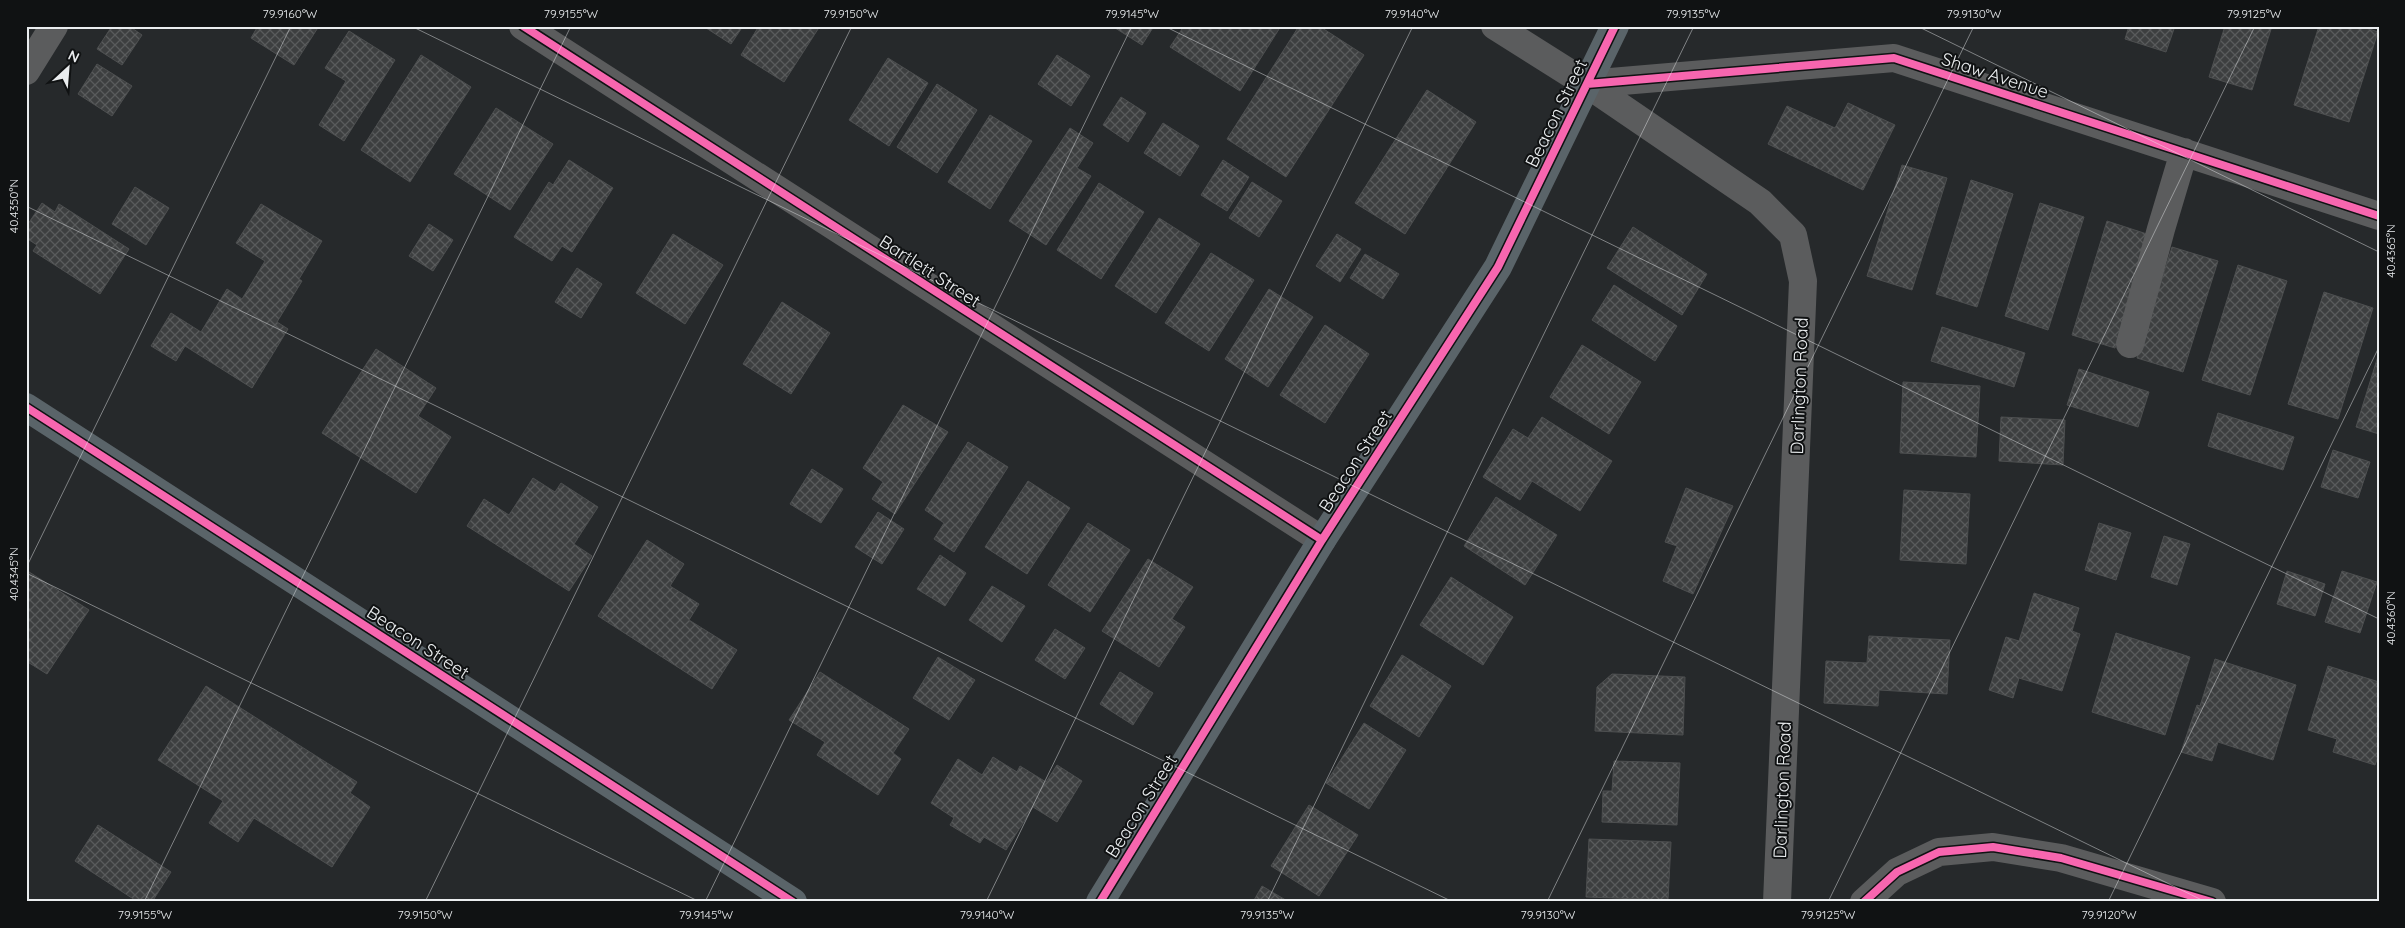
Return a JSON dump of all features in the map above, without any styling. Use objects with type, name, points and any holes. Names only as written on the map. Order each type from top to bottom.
[{"type":"main road","name":"Beacon Street","points":[[1100,902],[1322,540],[1498,267],[1614,26]]},
{"type":"main road","name":"Beacon Street","points":[[26,408],[793,902]]},
{"type":"street","points":[[26,71],[54,26]]},
{"type":"street","name":"Bartlett Street","points":[[523,26],[1322,540]]},
{"type":"street","name":"Darlington Road","points":[[1495,26],[1587,84],[1760,202],[1793,235],[1803,281],[1777,902]]},
{"type":"street","name":"Shaw Avenue","points":[[1587,84],[1894,58],[2379,216]]},
{"type":"street","points":[[2130,344],[2184,152]]},
{"type":"street","points":[[1864,902],[1897,872],[1939,852],[1992,847],[2061,858],[2212,902]]},
{"type":"building","points":[[112,26],[129,26],[142,35],[122,65],[97,49]]},
{"type":"building","points":[[258,26],[319,26],[294,65],[251,38]]},
{"type":"building","points":[[703,26],[743,26],[731,44]]},
{"type":"building","points":[[759,26],[820,26],[784,82],[741,55]]},
{"type":"building","points":[[1112,26],[1154,26],[1142,45]]},
{"type":"building","points":[[1184,26],[1281,26],[1240,91],[1170,47]]},
{"type":"building","points":[[1299,26],[1319,26],[1364,55],[1286,177],[1227,139]]},
{"type":"building","points":[[2129,26],[2175,26],[2166,52],[2125,39]]},
{"type":"building","points":[[2225,26],[2272,26],[2252,90],[2209,77]]},
{"type":"building","points":[[2319,26],[2361,26],[2378,32],[2349,122],[2294,105]]},
{"type":"building","points":[[349,31],[395,60],[344,141],[319,125],[346,81],[325,68]]},
{"type":"building","points":[[421,55],[471,87],[410,182],[361,150]]},
{"type":"building","points":[[1057,55],[1090,76],[1071,106],[1038,84]]},
{"type":"building","points":[[888,58],[928,83],[889,146],[849,120]]},
{"type":"building","points":[[97,64],[132,86],[112,116],[78,94]]},
{"type":"building","points":[[937,84],[977,110],[937,173],[897,147]]},
{"type":"building","points":[[1427,90],[1476,122],[1405,234],[1355,203]]},
{"type":"building","points":[[1121,97],[1146,113],[1128,142],[1103,125]]},
{"type":"building","points":[[1848,103],[1895,125],[1863,190],[1768,144],[1787,106],[1835,128]]},
{"type":"building","points":[[496,108],[553,144],[510,210],[454,174]]},
{"type":"building","points":[[990,115],[1032,141],[990,209],[948,182]]},
{"type":"building","points":[[1163,123],[1199,146],[1180,176],[1144,153]]},
{"type":"building","points":[[1070,128],[1093,143],[1077,168],[1091,176],[1046,245],[1009,221]]},
{"type":"building","points":[[569,160],[613,188],[572,252],[562,246],[552,261],[514,237],[549,182],[553,185]]},
{"type":"building","points":[[1223,160],[1249,177],[1227,211],[1201,195]]},
{"type":"building","points":[[1902,165],[1947,178],[1912,290],[1867,276]]},
{"type":"building","points":[[1971,180],[2013,194],[1977,307],[1936,294]]},
{"type":"building","points":[[1252,182],[1282,201],[1259,237],[1229,218]]},
{"type":"building","points":[[1099,183],[1144,212],[1101,279],[1057,250]]},
{"type":"building","points":[[135,187],[169,208],[146,245],[112,224]]},
{"type":"building","points":[[42,203],[55,212],[59,204],[129,249],[100,294],[33,251],[37,245],[26,238],[26,227]]},
{"type":"building","points":[[2040,203],[2084,217],[2048,330],[2005,316]]},
{"type":"building","points":[[261,204],[322,241],[299,279],[302,281],[277,322],[288,329],[252,388],[185,346],[176,361],[151,346],[171,313],[201,332],[227,289],[242,299],[265,261],[236,243]]},
{"type":"building","points":[[1159,218],[1200,244],[1156,313],[1115,286]]},
{"type":"building","points":[[2107,221],[2150,235],[2115,348],[2072,335]]},
{"type":"building","points":[[429,224],[453,240],[433,271],[409,256]]},
{"type":"building","points":[[1633,227],[1707,274],[1682,315],[1607,268]]},
{"type":"building","points":[[673,234],[723,265],[685,324],[636,293]]},
{"type":"building","points":[[1337,234],[1361,249],[1340,282],[1316,266]]},
{"type":"building","points":[[2172,247],[2218,261],[2183,372],[2137,358]]},
{"type":"building","points":[[1211,253],[1254,280],[1209,351],[1165,323]]},
{"type":"building","points":[[1365,254],[1399,274],[1383,299],[1350,278]]},
{"type":"building","points":[[2238,265],[2287,281],[2250,395],[2202,380]]},
{"type":"building","points":[[577,268],[602,284],[581,318],[555,302]]},
{"type":"building","points":[[1614,285],[1677,326],[1655,361],[1592,320]]},
{"type":"building","points":[[1269,289],[1313,317],[1268,387],[1225,359]]},
{"type":"building","points":[[2324,292],[2373,308],[2338,419],[2288,404]]},
{"type":"building","points":[[782,302],[830,333],[791,394],[743,364]]},
{"type":"building","points":[[1325,325],[1369,354],[1325,423],[1280,395]]},
{"type":"building","points":[[1942,327],[2025,353],[2014,387],[1931,361]]},
{"type":"building","points":[[1582,345],[1641,382],[1609,434],[1550,397]]},
{"type":"building","points":[[376,349],[436,388],[418,416],[451,437],[416,493],[322,433]]},
{"type":"building","points":[[2379,353],[2379,434],[2356,427]]},
{"type":"building","points":[[2079,369],[2149,392],[2138,427],[2067,405]]},
{"type":"building","points":[[1903,382],[1980,386],[1976,457],[1900,453]]},
{"type":"building","points":[[903,405],[948,432],[895,514],[872,499],[883,482],[863,468]]},
{"type":"building","points":[[2218,413],[2294,437],[2283,470],[2208,446]]},
{"type":"building","points":[[1542,417],[1612,461],[1580,511],[1532,481],[1520,500],[1483,477],[1513,429],[1528,438]]},
{"type":"building","points":[[2001,417],[2065,420],[2063,465],[1999,461]]},
{"type":"building","points":[[968,442],[1008,467],[954,552],[934,539],[944,523],[925,510]]},
{"type":"building","points":[[2333,450],[2370,462],[2358,498],[2321,487]]},
{"type":"building","points":[[812,469],[843,489],[821,523],[790,504]]},
{"type":"building","points":[[533,478],[555,492],[561,483],[598,507],[574,544],[592,556],[569,591],[467,526],[484,499],[509,515]]},
{"type":"building","points":[[1028,481],[1070,508],[1027,574],[985,547]]},
{"type":"building","points":[[1686,488],[1733,506],[1693,594],[1663,581],[1677,546],[1665,542]]},
{"type":"building","points":[[1904,490],[1970,494],[1966,564],[1900,560]]},
{"type":"building","points":[[1496,497],[1557,535],[1525,585],[1464,546]]},
{"type":"building","points":[[878,512],[904,529],[882,564],[855,547]]},
{"type":"building","points":[[1088,523],[1130,550],[1090,612],[1048,585]]},
{"type":"building","points":[[2099,523],[2131,533],[2116,580],[2085,570]]},
{"type":"building","points":[[2164,536],[2190,544],[2177,585],[2151,577]]},
{"type":"building","points":[[647,540],[684,564],[670,586],[699,604],[689,620],[737,650],[712,689],[598,616]]},
{"type":"building","points":[[940,555],[966,573],[945,606],[917,589]]},
{"type":"building","points":[[1148,559],[1193,587],[1172,619],[1185,627],[1159,667],[1102,631]]},
{"type":"building","points":[[26,570],[89,610],[47,674],[26,661]]},
{"type":"building","points":[[2287,571],[2325,584],[2315,616],[2277,604]]},
{"type":"building","points":[[2342,571],[2377,582],[2360,633],[2325,622]]},
{"type":"building","points":[[1451,577],[1513,617],[1483,665],[1420,625]]},
{"type":"building","points":[[992,586],[1025,606],[1002,642],[969,620]]},
{"type":"building","points":[[2034,593],[2079,608],[2072,631],[2080,634],[2062,691],[2019,678],[2013,698],[1989,690],[2006,637],[2019,641]]},
{"type":"building","points":[[1055,629],[1085,648],[1065,679],[1035,660]]},
{"type":"building","points":[[2116,633],[2190,657],[2165,735],[2092,712]]},
{"type":"building","points":[[1869,636],[1950,640],[1947,694],[1879,690],[1878,706],[1824,703],[1826,661],[1867,663]]},
{"type":"building","points":[[1402,655],[1451,686],[1419,737],[1370,706]]},
{"type":"building","points":[[938,657],[975,680],[949,720],[913,698]]},
{"type":"building","points":[[2215,659],[2296,685],[2273,760],[2218,742],[2212,761],[2181,752],[2197,705],[2200,706]]},
{"type":"building","points":[[2328,666],[2379,682],[2379,754],[2375,765],[2333,752],[2337,739],[2308,730]]},
{"type":"building","points":[[820,672],[909,729],[893,753],[901,759],[878,795],[817,755],[825,742],[789,720]]},
{"type":"building","points":[[1120,672],[1153,693],[1133,725],[1100,704]]},
{"type":"building","points":[[1612,674],[1685,677],[1683,735],[1595,731],[1597,687]]},
{"type":"building","points":[[206,686],[357,782],[350,793],[370,807],[332,867],[254,818],[238,842],[209,823],[223,801],[158,760]]},
{"type":"building","points":[[1364,723],[1406,750],[1369,809],[1326,783]]},
{"type":"building","points":[[993,757],[1017,772],[1020,766],[1046,782],[1057,765],[1082,781],[1057,822],[1033,807],[1006,850],[984,837],[980,843],[950,825],[954,818],[931,803],[958,759],[982,775]]},
{"type":"building","points":[[1614,761],[1680,763],[1677,825],[1602,822],[1603,791],[1612,791]]},
{"type":"building","points":[[1309,805],[1358,835],[1319,896],[1271,866]]},
{"type":"building","points":[[98,825],[171,872],[152,902],[138,902],[75,861]]},
{"type":"building","points":[[1589,839],[1671,842],[1668,900],[1586,897]]},
{"type":"building","points":[[1262,886],[1289,902],[1253,902]]},
{"type":"cycle path","points":[[523,26],[1322,540]]},
{"type":"cycle path","points":[[1100,902],[1322,540],[1498,267],[1615,26]]},
{"type":"cycle path","points":[[1587,84],[1894,58],[2379,216]]},
{"type":"cycle path","points":[[26,407],[793,902]]},
{"type":"cycle path","points":[[1864,902],[1897,872],[1939,852],[1993,847],[2061,858],[2212,902]]}]
